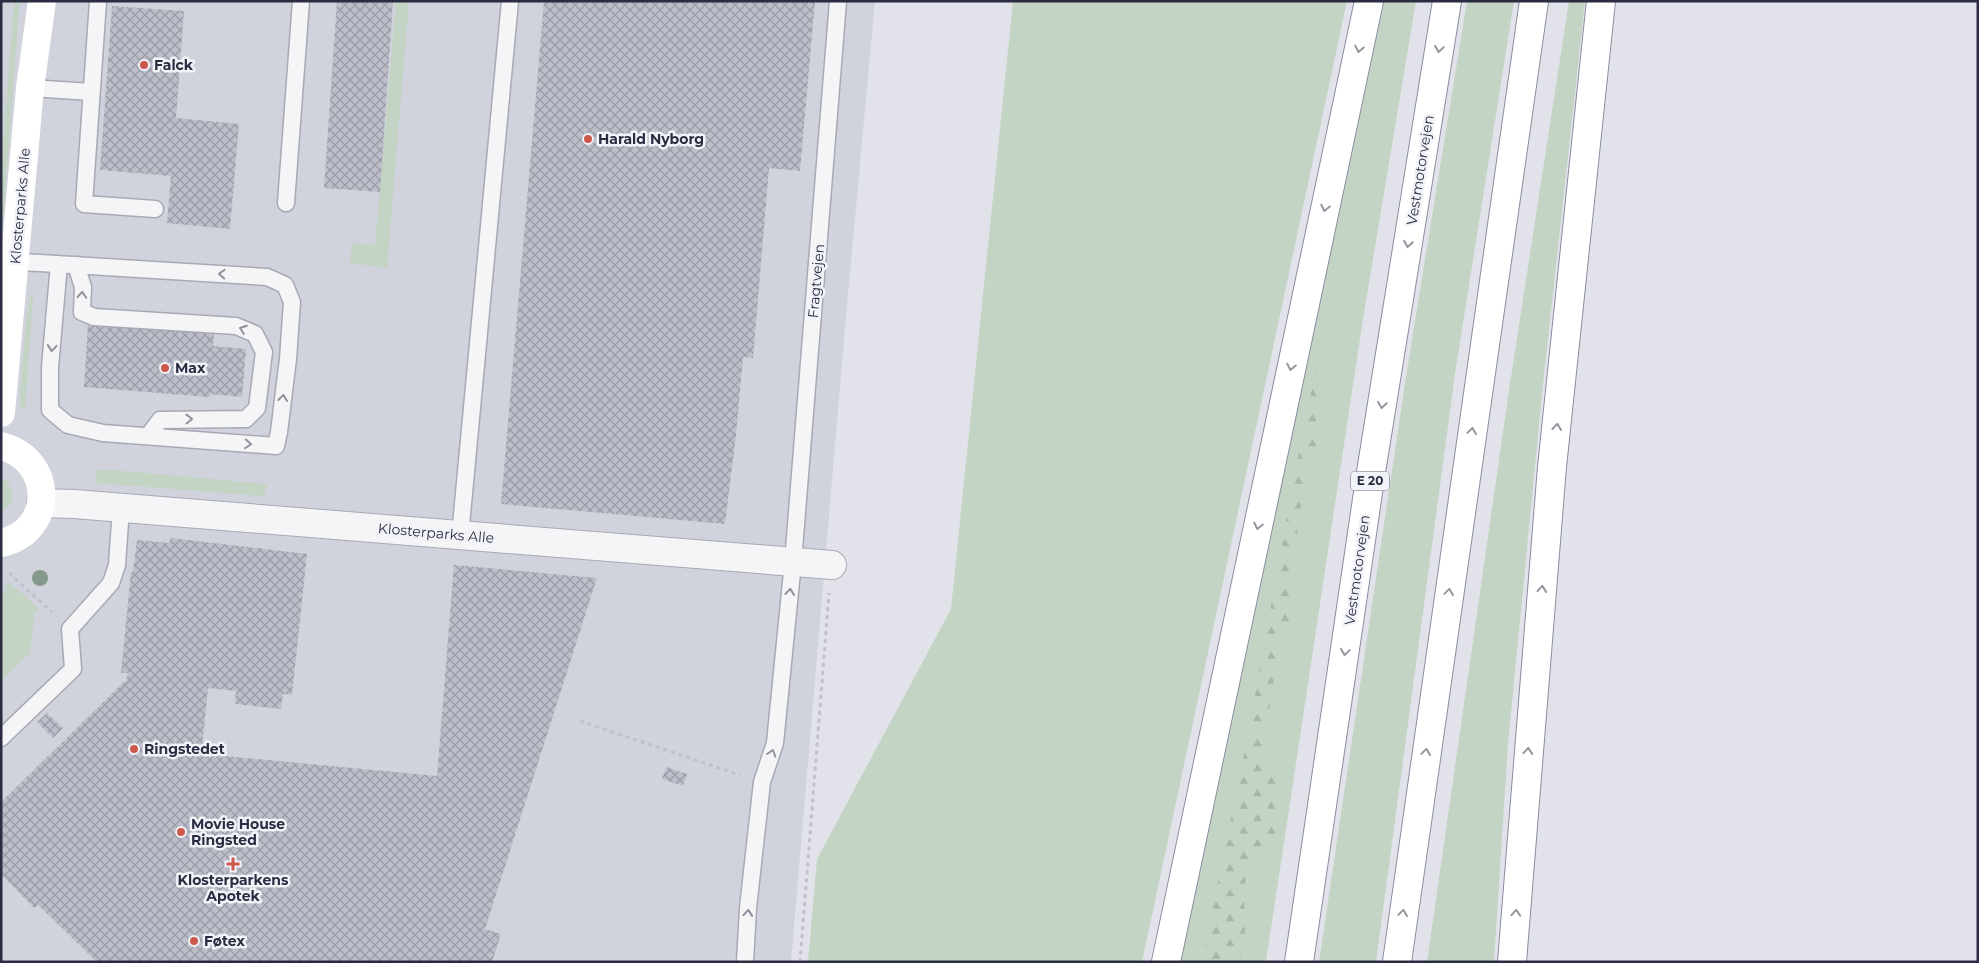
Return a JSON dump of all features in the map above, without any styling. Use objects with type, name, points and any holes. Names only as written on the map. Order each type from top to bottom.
[{"type":"main road","name":"Klosterparks Alle","points":[[30,88],[31,1]]},
{"type":"main road","name":"Klosterparks Alle","points":[[1,413],[30,88],[42,1]]},
{"type":"main road","points":[[1166,962],[1369,1]]},
{"type":"main road","name":"Vestmotorvejen","points":[[1299,962],[1372,462],[1447,1]]},
{"type":"main road","points":[[1397,962],[1534,1]]},
{"type":"main road","points":[[1512,962],[1552,467],[1601,1]]},
{"type":"main road","points":[[1,446],[17,452],[32,465],[39,476],[42,489],[38,514],[24,532],[14,538],[1,542]]},
{"type":"street","name":"Klosterparks Alle","points":[[41,503],[832,565]]},
{"type":"lane","points":[[98,1],[84,204],[155,209]]},
{"type":"lane","points":[[286,203],[301,1]]},
{"type":"lane","points":[[460,536],[510,1]]},
{"type":"lane","name":"Fragtvejen","points":[[744,962],[762,782],[775,743],[794,562],[838,1]]},
{"type":"lane","points":[[30,88],[91,92]]},
{"type":"lane","points":[[15,262],[59,264],[267,276],[285,285],[292,302],[288,359],[276,446],[103,433],[68,425],[50,410],[50,367],[59,264]]},
{"type":"lane","points":[[76,265],[83,287],[82,312],[94,317],[236,326],[255,334],[264,352],[258,408],[246,418],[160,420],[148,436]]},
{"type":"lane","points":[[1,738],[73,669],[70,629],[110,584],[117,565],[121,508]]},
{"type":"path","points":[[800,962],[832,565]]},
{"type":"path","points":[[6,572],[11,573],[70,629]]},
{"type":"path","points":[[580,721],[762,782]]},
{"type":"shaded area","points":[[1,1],[875,1],[791,962],[1,962]]},
{"type":"green space","points":[[14,1],[19,1],[19,10],[2,234],[1,171]]},
{"type":"green space","points":[[396,1],[409,1],[387,268],[350,263],[352,243],[375,245]]},
{"type":"green space","points":[[1013,1],[1347,1],[1142,962],[808,962],[817,859],[951,609]]},
{"type":"green space","points":[[1382,1],[1416,1],[1363,319],[1266,962],[1180,962]]},
{"type":"green space","points":[[1467,1],[1514,1],[1455,374],[1376,962],[1319,962],[1405,383]]},
{"type":"green space","points":[[1569,1],[1585,1],[1542,394],[1508,744],[1494,962],[1427,962],[1509,390]]},
{"type":"green space","points":[[30,295],[33,296],[25,410],[22,410],[19,403]]},
{"type":"green space","points":[[1318,358],[1325,360],[1316,416],[1318,443],[1307,465],[1292,565],[1290,631],[1279,643],[1262,760],[1273,760],[1276,786],[1276,851],[1250,854],[1244,890],[1245,939],[1240,962],[1202,962],[1250,724],[1292,487]]},
{"type":"green space","points":[[97,470],[267,484],[264,496],[96,483]]},
{"type":"green space","points":[[1,478],[6,481],[12,490],[12,499],[1,512]]},
{"type":"green space","points":[[8,581],[39,609],[35,613],[30,653],[1,681],[1,600]]},
{"type":"building","points":[[337,1],[393,1],[380,192],[324,188]]},
{"type":"building","points":[[544,1],[815,1],[800,171],[769,168],[753,358],[743,357],[725,524],[501,504]]},
{"type":"building","name":"Falck","points":[[112,6],[184,11],[176,118],[239,124],[230,229],[167,223],[171,176],[100,170]]},
{"type":"building","name":"Max","points":[[88,324],[214,334],[213,346],[246,349],[242,397],[210,394],[209,397],[84,387]]},
{"type":"building","name":"Ringstedet","points":[[171,538],[307,554],[292,695],[283,694],[281,709],[235,704],[236,691],[208,688],[202,748],[225,751],[225,756],[437,776],[454,565],[597,578],[485,929],[501,934],[492,962],[96,961],[38,905],[34,908],[1,874],[1,802],[126,680],[128,673],[121,673],[131,572],[133,572],[137,540],[169,543]]},
{"type":"building","points":[[47,713],[63,728],[53,738],[37,722]]},
{"type":"building","points":[[666,767],[687,774],[683,786],[662,779]]},
{"type":"place","name":"Falck","points":[[144,65]]},
{"type":"place","name":"Harald Nyborg","points":[[588,139]]},
{"type":"place","name":"Max","points":[[165,368]]},
{"type":"place","name":"Ringstedet","points":[[134,749]]},
{"type":"place","name":"Movie House Ringsted","points":[[181,832]]},
{"type":"place","name":"Klosterparkens Apotek","points":[[233,864]]},
{"type":"place","name":"Føtex","points":[[194,941]]}]
